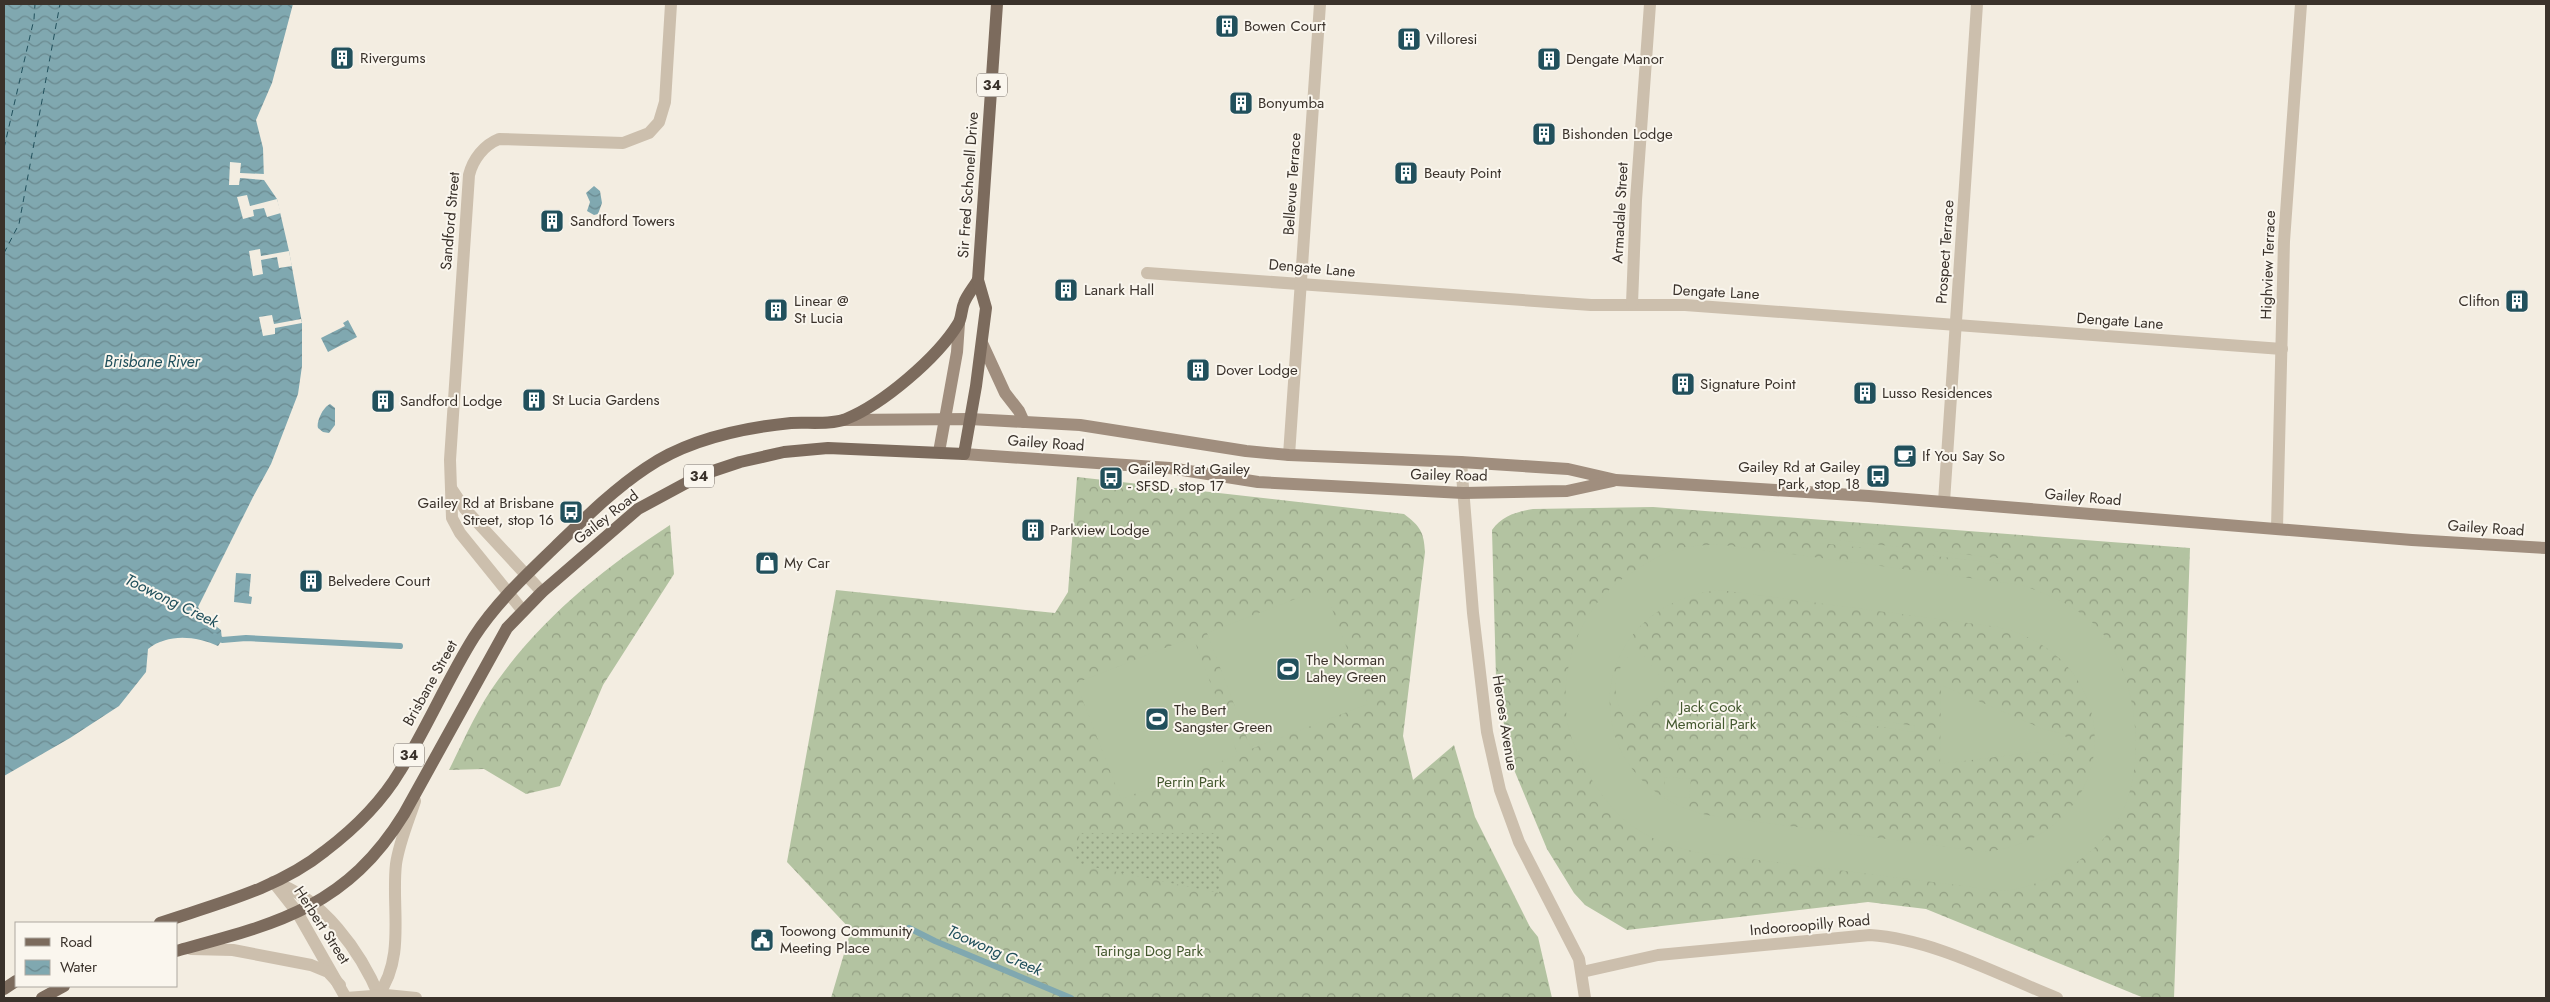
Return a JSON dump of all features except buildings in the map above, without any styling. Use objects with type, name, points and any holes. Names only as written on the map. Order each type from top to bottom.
[{"type":"main road","name":"Sir Fred Schonell Drive","points":[[964,454],[986,308],[978,280],[997,4]]},
{"type":"main road","name":"Sir Fred Schonell Drive","points":[[939,452],[959,323],[964,302],[978,280]]},
{"type":"main road","name":"34","points":[[844,420],[898,387],[912,376],[959,323]]},
{"type":"main road","points":[[982,343],[1005,393],[1024,422]]},
{"type":"main road","name":"Gailey Road","points":[[527,575],[616,491],[646,467],[669,454],[740,430],[776,424],[844,420],[970,419],[1080,425],[1289,456],[1461,462],[1568,469],[1616,480],[1944,502],[2546,548]]},
{"type":"main road","name":"Gailey Road","points":[[523,611],[605,535],[638,509],[709,472],[740,462],[784,452],[828,448],[939,452],[1170,468],[1258,482],[1463,493],[1568,491],[1616,480]]},
{"type":"main road","name":"Brisbane Street","points":[[163,922],[273,882],[324,852],[355,826],[380,799],[400,771],[431,711],[475,636],[527,575]]},
{"type":"main road","name":"34","points":[[178,950],[261,928],[297,912],[337,889],[372,857],[394,829],[498,642],[523,611]]},
{"type":"main road","points":[[4,989],[15,981]]},
{"type":"main road","points":[[42,998],[62,987]]},
{"type":"street","name":"Sandford Street","points":[[523,611],[508,595],[460,533],[452,518],[450,460],[468,181],[472,165],[486,147],[503,138],[623,143],[649,133],[659,122],[665,102],[671,4]]},
{"type":"street","name":"Bellevue Terrace","points":[[1289,456],[1320,4]]},
{"type":"street","name":"Armadale Street","points":[[1632,304],[1636,200],[1650,4]]},
{"type":"street","name":"Prospect Terrace","points":[[1944,502],[1978,4]]},
{"type":"street","name":"Highview Terrace","points":[[2278,528],[2284,241],[2301,4]]},
{"type":"street","name":"Dengate Lane","points":[[1147,273],[1591,304],[1685,305],[2282,349]]},
{"type":"street","name":"Heroes Avenue","points":[[1461,462],[1487,732],[1500,790],[1519,842],[1571,941],[1582,972]]},
{"type":"street","points":[[450,486],[465,509],[542,592]]},
{"type":"street","points":[[379,996],[387,981],[392,963],[398,854],[423,778]]},
{"type":"street","name":"Herbert Street","points":[[273,882],[290,889],[312,904],[336,928],[352,950],[379,996]]},
{"type":"street","name":"Herbert Street","points":[[273,882],[297,912],[346,998]]},
{"type":"street","name":"Indooroopilly Road","points":[[1582,972],[1658,955],[1870,935],[1892,936],[1935,949],[2057,998]]},
{"type":"street","points":[[178,950],[233,950],[311,965],[328,972],[340,985]]},
{"type":"street","points":[[1582,972],[1585,998]]},
{"type":"street","points":[[346,998],[379,996],[416,998]]},
{"type":"green space","name":"Perrin Park","points":[[1077,477],[1404,514],[1414,522],[1424,539],[1425,552],[1403,736],[1413,780],[1454,745],[1475,817],[1530,927],[1538,937],[1552,998],[831,998],[851,930],[787,862],[836,590],[1055,613],[1068,592]]},
{"type":"green space","name":"Jack Cook Memorial Park","points":[[1653,507],[2190,548],[2174,998],[2144,998],[1926,909],[1868,902],[1627,930],[1585,905],[1574,893],[1547,849],[1510,760],[1496,678],[1492,530],[1500,521],[1510,515],[1533,509]]},
{"type":"green space","points":[[670,525],[674,574],[603,685],[560,786],[526,794],[484,769],[449,770],[491,690],[535,635],[555,614],[599,576]]},
{"type":"green space","points":[[1820,538],[2014,560],[2013,565],[1820,543]]},
{"type":"green space","points":[[1716,544],[2022,585],[2046,594],[2080,613],[2099,629],[2118,658],[2132,703],[2136,752],[2128,798],[2119,818],[2097,845],[2069,867],[2037,883],[2004,891],[1695,852],[1658,840],[1631,825],[1612,808],[1592,780],[1583,764],[1569,729],[1566,710],[1566,689],[1573,649],[1580,630],[1590,613],[1617,583],[1657,557],[1676,549]],"holes":[[[1719,590],[1998,627],[2042,645],[2073,673],[2090,708],[2095,746],[2086,782],[2065,815],[2031,839],[1985,852],[1707,815],[1663,797],[1632,769],[1614,734],[1610,696],[1618,660],[1639,627],[1673,603]]]},
{"type":"green space","name":"The Norman Lahey Green","points":[[1324,588],[1368,704],[1251,749],[1207,633]]},
{"type":"green space","name":"The Bert Sangster Green","points":[[1193,637],[1238,755],[1121,799],[1076,683]]},
{"type":"green space","points":[[1637,647],[1665,683],[1664,694],[1626,720],[1617,701],[1616,682],[1618,672],[1623,663]]},
{"type":"green space","points":[[1941,685],[2043,729],[2064,734],[2071,746],[2061,755],[2037,752],[1940,764]]},
{"type":"green space","points":[[1838,714],[1915,726],[1914,732],[1837,720]]},
{"type":"green space","points":[[1665,777],[1691,779],[1689,798],[1664,796]]},
{"type":"green space","points":[[1080,833],[1219,833],[1219,893],[1074,863]]},
{"type":"water","name":"Brisbane River","points":[[4,4],[293,4],[272,83],[256,120],[263,148],[264,180],[277,199],[289,251],[302,323],[302,366],[298,394],[271,464],[198,607],[205,618],[221,630],[222,640],[218,646],[191,638],[173,638],[156,644],[148,649],[146,672],[119,706],[70,738],[4,776]]},
{"type":"water","points":[[594,186],[600,191],[602,203],[598,214],[594,215],[587,211],[590,202],[586,193]]},
{"type":"water","points":[[348,320],[357,337],[328,352],[321,338],[345,326],[343,323]]},
{"type":"water","points":[[330,404],[335,408],[335,425],[329,433],[323,432],[318,428],[318,425],[323,411]]},
{"type":"water","points":[[236,573],[251,574],[249,596],[252,597],[251,604],[234,602]]},
{"type":"pier","points":[[230,162],[241,163],[240,173],[264,174],[264,180],[240,178],[239,185],[229,185]]},
{"type":"pier","points":[[247,195],[250,206],[277,199],[281,213],[267,217],[264,208],[253,210],[254,216],[243,219],[237,197]]},
{"type":"pier","points":[[260,249],[261,256],[289,251],[292,266],[279,268],[277,257],[261,260],[263,274],[253,276],[249,251]]},
{"type":"pier","points":[[272,315],[274,324],[301,319],[302,323],[275,328],[275,334],[263,336],[259,317]]},
{"type":"waterway","name":"Toowong Creek","points":[[215,636],[222,640],[246,638],[400,646]]},
{"type":"waterway","name":"Toowong Creek","points":[[909,928],[935,941],[1071,998]]},
{"type":"ferry route","points":[[4,148],[34,19],[35,4]]},
{"type":"ferry route","points":[[4,253],[19,224],[60,4]]},
{"type":"place","name":"Bowen Court","points":[[1227,26]]},
{"type":"place","name":"Villoresi","points":[[1409,39]]},
{"type":"place","name":"Rivergums","points":[[342,58]]},
{"type":"place","name":"Dengate Manor","points":[[1549,59]]},
{"type":"place","name":"Bonyumba","points":[[1241,103]]},
{"type":"place","name":"Bishonden Lodge","points":[[1544,134]]},
{"type":"place","name":"Beauty Point","points":[[1406,173]]},
{"type":"place","name":"Sandford Towers","points":[[552,221]]},
{"type":"place","name":"Lanark Hall","points":[[1066,290]]},
{"type":"place","name":"Clifton","points":[[2517,301]]},
{"type":"place","name":"Linear @ St Lucia","points":[[776,310]]},
{"type":"place","name":"Dover Lodge","points":[[1198,370]]},
{"type":"place","name":"Signature Point","points":[[1683,384]]},
{"type":"place","name":"Lusso Residences","points":[[1865,393]]},
{"type":"place","name":"St Lucia Gardens","points":[[534,400]]},
{"type":"place","name":"Sandford Lodge","points":[[383,401]]},
{"type":"place","name":"If You Say So","points":[[1905,456]]},
{"type":"place","name":"Gailey Rd at Gailey Park, stop 18","points":[[1878,476]]},
{"type":"place","name":"Gailey Rd at Gailey - SFSD, stop 17","points":[[1111,478]]},
{"type":"place","name":"Gailey Rd at Brisbane Street, stop 16","points":[[571,512]]},
{"type":"place","name":"Parkview Lodge","points":[[1033,530]]},
{"type":"place","name":"My Car","points":[[767,563]]},
{"type":"place","name":"Belvedere Court","points":[[311,581]]},
{"type":"place","name":"The Norman Lahey Green","points":[[1288,669]]},
{"type":"place","name":"The Bert Sangster Green","points":[[1157,719]]},
{"type":"place","name":"Toowong Community Meeting Place","points":[[762,940]]},
{"type":"park label","name":"Taringa Dog Park","points":[[1149,951]]}]
